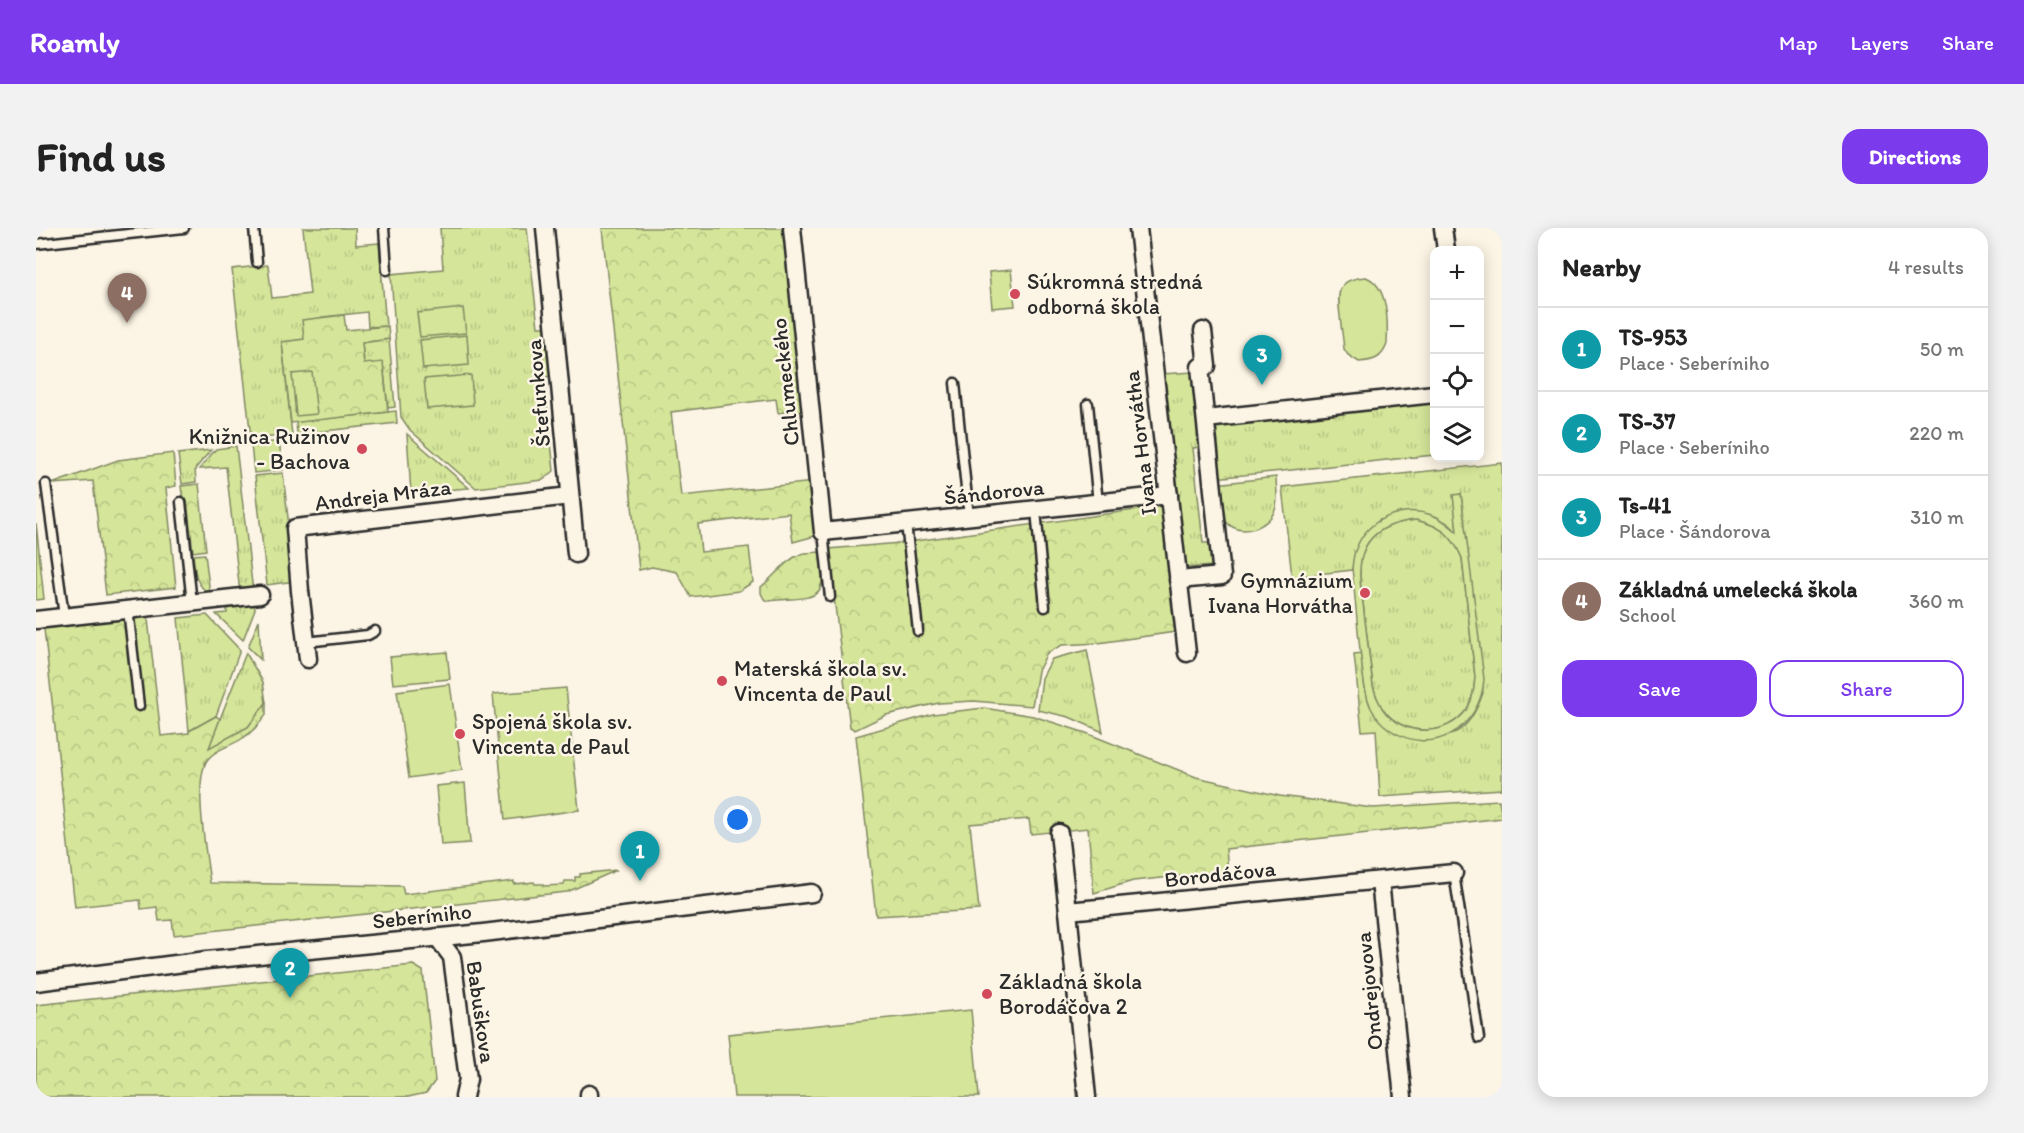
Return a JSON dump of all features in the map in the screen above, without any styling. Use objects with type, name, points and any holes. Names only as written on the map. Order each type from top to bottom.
[{"type":"street","name":"Štefunkova","points":[[545,228],[576,554]]},
{"type":"street","name":"Chlumeckého","points":[[792,228],[823,532]]},
{"type":"street","name":"Ivana Horvátha","points":[[1138,228],[1187,653]]},
{"type":"street","points":[[1443,228],[1445,246]]},
{"type":"street","points":[[1178,580],[1222,576],[1200,367],[1207,366],[1203,331]]},
{"type":"street","points":[[1206,419],[1430,394]]},
{"type":"street","name":"Šándorova","points":[[823,532],[1169,495]]},
{"type":"street","name":"Andreja Mráza","points":[[308,659],[296,528],[570,496]]},
{"type":"street","points":[[36,620],[260,595]]},
{"type":"street","points":[[1059,833],[1087,1097]]},
{"type":"street","name":"Borodáčova","points":[[1068,911],[1454,873]]},
{"type":"street","name":"Ondrejovova","points":[[1380,881],[1403,1097]]},
{"type":"street","name":"Seberíniho","points":[[36,982],[207,960],[437,937],[812,893]]},
{"type":"street","name":"Babuškova","points":[[437,937],[452,957],[468,1079],[464,1097]]},
{"type":"lane","points":[[36,244],[183,228]]},
{"type":"lane","points":[[254,228],[257,262]]},
{"type":"lane","points":[[384,228],[387,270]]},
{"type":"lane","points":[[955,383],[969,517]]},
{"type":"lane","points":[[1088,404],[1098,503]]},
{"type":"lane","points":[[46,484],[64,616]]},
{"type":"lane","points":[[181,502],[192,603]]},
{"type":"lane","points":[[1036,510],[1045,607]]},
{"type":"lane","points":[[906,523],[918,631]]},
{"type":"lane","points":[[823,532],[830,597]]},
{"type":"lane","points":[[128,609],[139,706]]},
{"type":"lane","points":[[306,642],[368,635],[375,631]]},
{"type":"lane","points":[[1454,873],[1479,1038]]},
{"type":"green space","points":[[303,228],[355,228],[356,245],[379,243],[386,326],[368,327],[367,312],[324,317],[326,339],[282,342],[292,435],[251,439],[232,269],[268,265],[272,298],[310,294]]},
{"type":"green space","points":[[440,228],[527,228],[538,327],[549,327],[554,376],[544,377],[554,471],[543,480],[476,488],[410,430],[401,417],[391,274],[443,269]]},
{"type":"green space","points":[[602,228],[789,228],[806,410],[778,413],[776,399],[671,412],[681,496],[814,482],[819,535],[793,542],[789,513],[698,524],[701,552],[749,547],[753,582],[739,591],[691,597],[677,572],[652,567],[639,570]]},
{"type":"green space","points":[[1011,270],[1015,306],[992,308],[989,272]]},
{"type":"green space","points":[[1366,277],[1379,288],[1386,306],[1387,344],[1376,358],[1359,362],[1348,355],[1344,349],[1339,293],[1349,280]]},
{"type":"green space","points":[[463,308],[466,333],[420,337],[417,313]]},
{"type":"green space","points":[[344,315],[346,330],[388,326],[389,339],[362,343],[364,364],[383,362],[388,412],[291,423],[282,342],[304,339],[302,320]]},
{"type":"green space","points":[[467,335],[469,365],[423,369],[420,340]]},
{"type":"green space","points":[[389,339],[395,407],[388,408],[383,363],[364,365],[362,342]]},
{"type":"green space","points":[[312,372],[317,414],[296,416],[292,374]]},
{"type":"green space","points":[[1194,372],[1202,447],[1193,448],[1203,543],[1213,543],[1214,566],[1183,568],[1161,374]]},
{"type":"green space","points":[[471,375],[473,405],[427,409],[424,379]]},
{"type":"green space","points":[[1430,398],[1430,455],[1215,478],[1214,422]]},
{"type":"green space","points":[[396,411],[397,423],[297,434],[296,422]]},
{"type":"green space","points":[[407,434],[469,488],[411,493]]},
{"type":"green space","points":[[279,441],[283,470],[254,473],[251,445]]},
{"type":"green space","points":[[236,446],[253,592],[240,593],[226,467],[199,469],[216,449]]},
{"type":"green space","points":[[211,450],[195,469],[196,482],[182,484],[178,454]]},
{"type":"green space","points":[[173,453],[176,486],[166,488],[176,587],[106,595],[93,481],[52,484],[118,460]]},
{"type":"green space","points":[[1502,463],[1502,789],[1380,797],[1376,730],[1362,731],[1354,654],[1361,653],[1365,689],[1397,734],[1456,732],[1476,710],[1483,693],[1461,494],[1454,496],[1457,532],[1435,516],[1379,520],[1352,570],[1292,577],[1282,487]]},
{"type":"green space","points":[[283,473],[295,581],[267,585],[255,476]]},
{"type":"green space","points":[[1276,477],[1276,506],[1266,522],[1245,530],[1231,526],[1225,520],[1220,508],[1216,484]]},
{"type":"green space","points":[[199,484],[206,550],[193,552],[187,501],[183,502],[181,486]]},
{"type":"green space","points":[[1461,494],[1484,679],[1481,696],[1474,712],[1464,724],[1452,734],[1422,741],[1405,737],[1389,729],[1371,708],[1364,680],[1352,568],[1354,554],[1361,538],[1369,529],[1388,516],[1399,513],[1422,513],[1440,519],[1457,532],[1453,495]],"holes":[[[1416,520],[1445,532],[1462,558],[1475,677],[1474,690],[1467,709],[1448,725],[1424,730],[1412,729],[1391,718],[1382,708],[1377,697],[1373,686],[1360,575],[1361,558],[1365,548],[1377,533],[1394,524]]]},
{"type":"green space","points":[[1163,506],[1175,632],[1098,643],[1062,645],[1047,653],[1038,671],[1032,706],[974,701],[939,703],[886,715],[855,730],[850,727],[828,549],[901,543]]},
{"type":"green space","points":[[1416,520],[1445,532],[1462,558],[1475,677],[1474,690],[1467,709],[1448,725],[1424,730],[1412,729],[1391,718],[1382,708],[1377,697],[1373,686],[1360,575],[1361,558],[1365,548],[1377,533],[1394,524]]},
{"type":"green space","points":[[36,523],[44,599],[36,600]]},
{"type":"green space","points":[[821,552],[822,581],[820,589],[814,594],[797,599],[769,601],[764,599],[761,587],[785,564],[801,554]]},
{"type":"green space","points":[[205,554],[210,594],[201,586],[194,567],[193,555]]},
{"type":"green space","points":[[254,601],[255,609],[243,640],[216,614],[227,613],[226,604]]},
{"type":"green space","points":[[147,610],[161,736],[189,733],[216,716],[220,719],[209,748],[248,727],[266,703],[266,715],[256,728],[239,741],[212,755],[203,769],[202,818],[210,883],[402,886],[404,894],[514,881],[514,884],[534,882],[543,884],[543,886],[564,885],[565,881],[575,881],[575,877],[580,877],[580,874],[617,870],[567,892],[174,935],[172,920],[159,921],[157,907],[141,909],[140,900],[75,907],[43,620]]},
{"type":"green space","points":[[207,615],[240,650],[216,716],[189,731],[178,618]]},
{"type":"green space","points":[[259,620],[261,660],[248,647]]},
{"type":"green space","points":[[1087,650],[1103,732],[1069,717],[1038,710],[1042,678],[1052,659]]},
{"type":"green space","points":[[447,652],[450,679],[393,684],[390,657]]},
{"type":"green space","points":[[246,653],[263,682],[266,703],[248,727],[208,749]]},
{"type":"green space","points":[[450,684],[462,770],[409,778],[397,691]]},
{"type":"green space","points":[[566,688],[579,810],[505,820],[493,694]]},
{"type":"green space","points":[[984,708],[1033,716],[1086,733],[1196,777],[1280,796],[1373,808],[1499,800],[1502,818],[1226,849],[1228,871],[1133,881],[1094,893],[1088,828],[1031,834],[1029,819],[970,824],[979,910],[876,916],[856,736],[933,714]]},
{"type":"green space","points":[[465,783],[470,843],[441,845],[436,786]]},
{"type":"green space","points":[[413,965],[423,971],[435,1081],[426,1093],[408,1097],[36,1097],[36,1005]]},
{"type":"green space","points":[[971,1010],[979,1097],[734,1097],[728,1034]]},
{"type":"place","name":"Súkromná stredná odborná škola","points":[[1015,294]]},
{"type":"place","name":"Základná umelecká škola","points":[[127,323]]},
{"type":"place","name":"Ts-41","points":[[1262,385]]},
{"type":"place","name":"Knižnica Ružinov - Bachova","points":[[362,449]]},
{"type":"place","name":"Gymnázium Ivana Horvátha","points":[[1365,593]]},
{"type":"place","name":"Materská škola sv. Vincenta de Paul","points":[[722,681]]},
{"type":"place","name":"Spojená škola sv. Vincenta de Paul","points":[[460,734]]},
{"type":"place","name":"TS-953","points":[[640,881]]},
{"type":"place","name":"Základná škola Borodáčova 2","points":[[987,994]]},
{"type":"place","name":"TS-37","points":[[290,998]]}]
